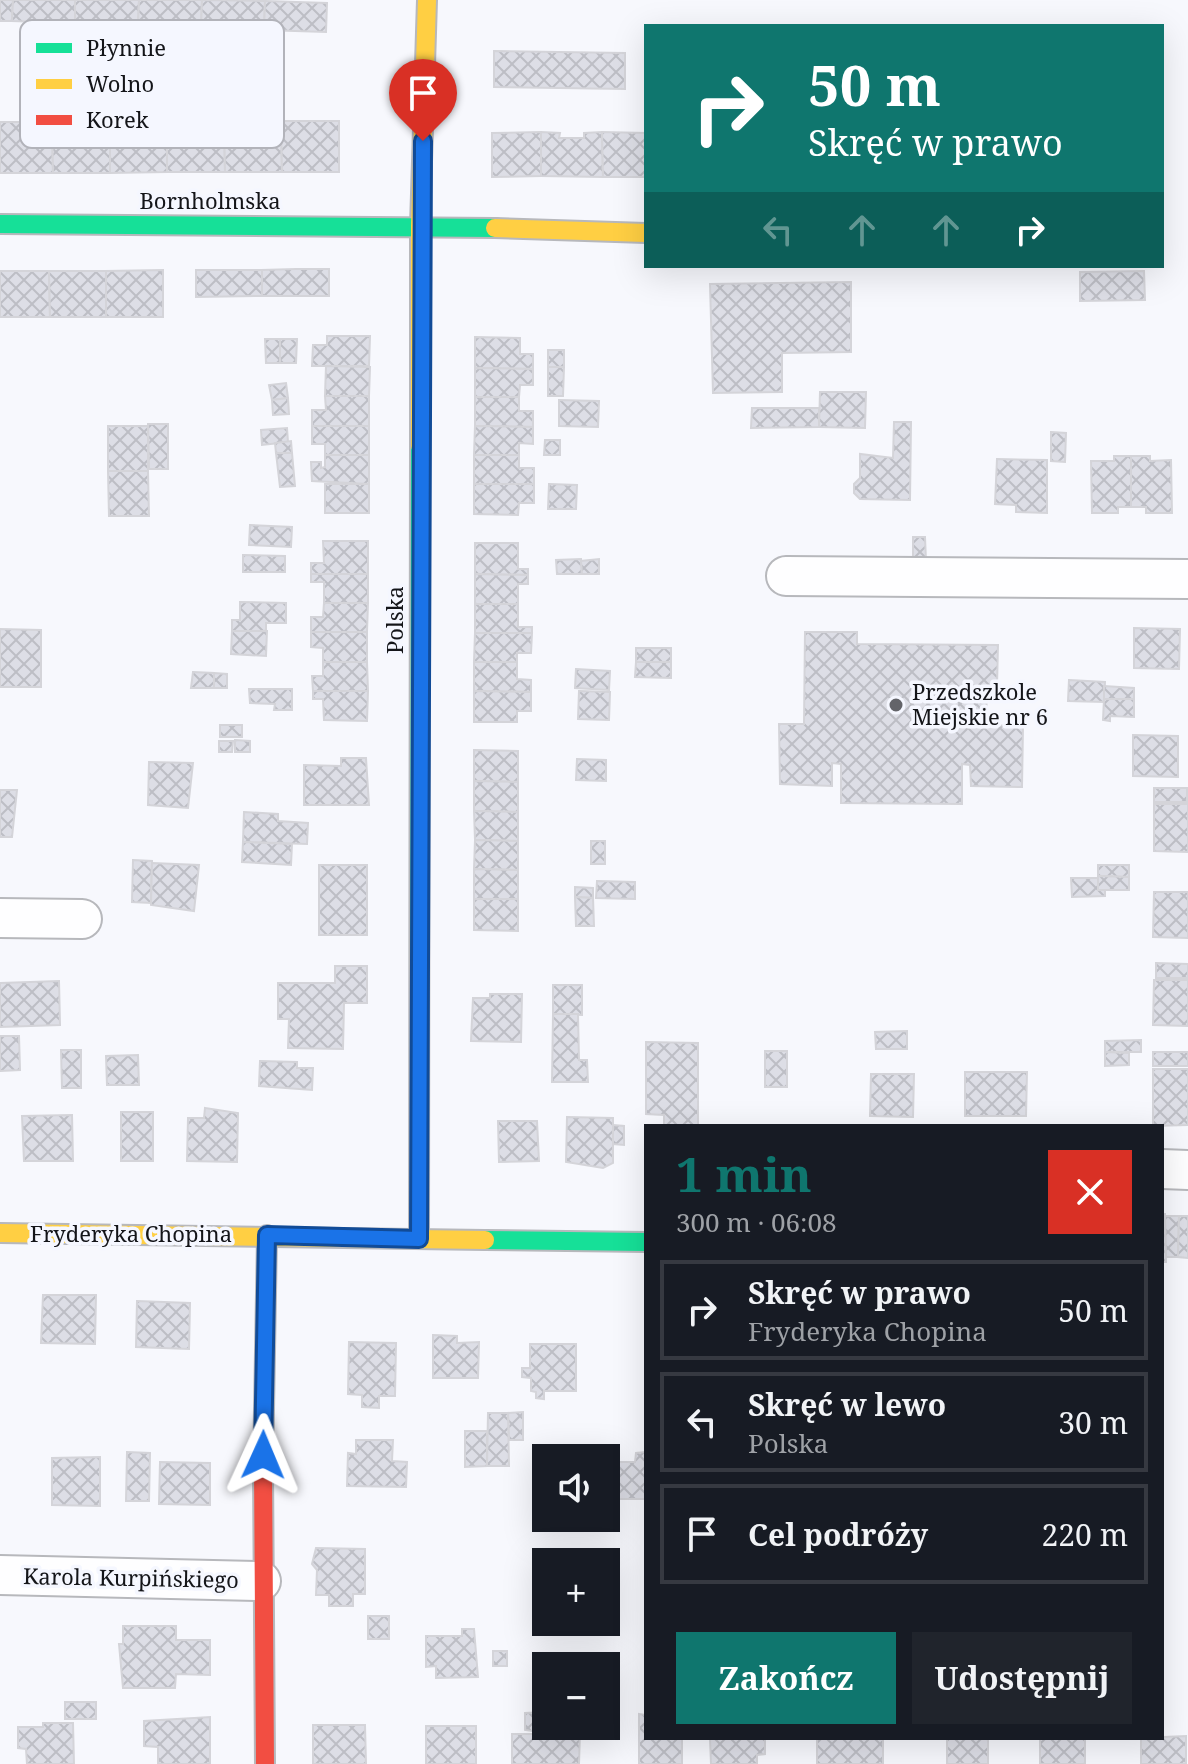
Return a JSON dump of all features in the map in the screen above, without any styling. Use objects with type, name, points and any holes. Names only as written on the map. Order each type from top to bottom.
[{"type":"street","name":"Polska","points":[[419,1239],[420,226],[427,0]]},
{"type":"street","name":"Bornholmska","points":[[0,224],[420,226],[644,233]]},
{"type":"street","points":[[786,576],[1188,579]]},
{"type":"street","points":[[0,918],[82,919]]},
{"type":"street","points":[[1164,1169],[1188,1170]]},
{"type":"street","name":"Fryderyka Chopina","points":[[0,1233],[644,1242]]},
{"type":"street","points":[[265,1764],[261,1581],[267,1235]]},
{"type":"street","name":"Karola Kurpińskiego","points":[[0,1575],[261,1581]]},
{"type":"building","points":[[0,0],[13,0],[12,21],[0,21]]},
{"type":"building","points":[[13,0],[75,0],[75,20],[12,21]]},
{"type":"building","points":[[75,0],[139,0],[138,20],[75,20]]},
{"type":"building","points":[[139,0],[202,0],[201,20],[138,20]]},
{"type":"building","points":[[202,0],[265,1],[264,20],[201,20]]},
{"type":"building","points":[[265,1],[327,3],[326,32],[284,31],[284,20],[264,20]]},
{"type":"building","points":[[494,51],[625,53],[625,89],[494,87]]},
{"type":"building","points":[[284,121],[339,121],[339,172],[282,172]]},
{"type":"building","points":[[0,122],[20,122],[20,148],[53,148],[53,173],[0,173]]},
{"type":"building","points":[[541,132],[541,176],[492,177],[492,133]]},
{"type":"building","points":[[541,132],[560,133],[559,138],[584,138],[584,133],[602,132],[603,177],[541,176]]},
{"type":"building","points":[[602,132],[644,133],[644,177],[603,177]]},
{"type":"building","points":[[53,148],[110,148],[110,173],[53,173]]},
{"type":"building","points":[[110,148],[167,148],[167,172],[110,173]]},
{"type":"building","points":[[167,148],[225,148],[225,172],[167,172]]},
{"type":"building","points":[[225,148],[282,148],[282,172],[225,172]]},
{"type":"building","points":[[329,269],[329,296],[262,296],[262,270]]},
{"type":"building","points":[[163,270],[163,317],[106,317],[106,271]]},
{"type":"building","points":[[196,270],[262,270],[262,296],[196,297]]},
{"type":"building","points":[[0,271],[49,271],[50,317],[0,317]]},
{"type":"building","points":[[49,271],[106,271],[106,317],[50,317]]},
{"type":"building","points":[[1144,271],[1145,300],[1080,301],[1080,272]]},
{"type":"building","points":[[851,282],[851,352],[782,353],[782,392],[713,393],[710,284]]},
{"type":"building","points":[[327,336],[370,336],[369,366],[312,366],[313,345],[327,345]]},
{"type":"building","points":[[475,337],[520,338],[520,354],[533,354],[533,369],[475,368]]},
{"type":"building","points":[[265,339],[280,339],[280,363],[266,363]]},
{"type":"building","points":[[280,339],[297,339],[296,363],[280,363]]},
{"type":"building","points":[[548,350],[564,350],[564,367],[548,367]]},
{"type":"building","points":[[326,366],[370,367],[369,396],[325,396]]},
{"type":"building","points":[[548,367],[564,367],[563,396],[548,396]]},
{"type":"building","points":[[475,368],[533,369],[533,385],[520,385],[519,397],[475,397]]},
{"type":"building","points":[[286,383],[288,398],[272,400],[269,385]]},
{"type":"building","points":[[820,392],[866,392],[865,428],[819,427]]},
{"type":"building","points":[[325,396],[369,396],[369,426],[312,426],[312,410],[326,410]]},
{"type":"building","points":[[475,397],[519,397],[519,411],[533,411],[533,427],[475,426]]},
{"type":"building","points":[[288,398],[289,414],[273,415],[272,400]]},
{"type":"building","points":[[559,400],[599,401],[598,427],[559,426]]},
{"type":"building","points":[[752,408],[819,408],[819,427],[751,428]]},
{"type":"building","points":[[894,422],[911,422],[910,500],[860,499],[854,493],[854,484],[860,478],[860,454],[893,458]]},
{"type":"building","points":[[148,424],[168,424],[168,469],[149,469]]},
{"type":"building","points":[[108,426],[148,426],[148,471],[108,471]]},
{"type":"building","points":[[312,426],[369,426],[369,455],[325,455],[325,444],[312,444]]},
{"type":"building","points":[[475,426],[533,427],[533,444],[519,443],[519,455],[474,455]]},
{"type":"building","points":[[287,428],[288,442],[262,445],[261,430]]},
{"type":"building","points":[[1051,432],[1066,433],[1065,462],[1051,461]]},
{"type":"building","points":[[545,440],[560,440],[560,455],[544,455]]},
{"type":"building","points":[[291,441],[292,453],[276,453],[275,443]]},
{"type":"building","points":[[276,453],[292,453],[295,486],[280,487]]},
{"type":"building","points":[[325,455],[369,455],[369,484],[312,481],[311,462],[321,462],[321,468],[325,467]]},
{"type":"building","points":[[474,455],[519,455],[519,468],[534,468],[534,484],[474,484]]},
{"type":"building","points":[[1114,456],[1131,456],[1131,507],[1118,507],[1118,513],[1092,513],[1091,461],[1114,461]]},
{"type":"building","points":[[1131,456],[1150,456],[1150,461],[1171,460],[1172,513],[1146,513],[1146,507],[1131,507]]},
{"type":"building","points":[[997,459],[1047,460],[1047,513],[1016,512],[1016,505],[995,504]]},
{"type":"building","points":[[108,471],[148,471],[149,516],[109,516]]},
{"type":"building","points":[[325,484],[369,484],[369,513],[325,513]]},
{"type":"building","points":[[474,484],[534,484],[534,503],[519,503],[518,515],[474,514]]},
{"type":"building","points":[[549,484],[577,485],[576,509],[548,509]]},
{"type":"building","points":[[250,525],[292,527],[291,547],[249,545]]},
{"type":"building","points":[[913,537],[925,537],[926,561],[913,562]]},
{"type":"building","points":[[323,541],[368,541],[368,574],[311,574],[311,563],[324,563]]},
{"type":"building","points":[[475,543],[518,543],[518,569],[528,569],[528,575],[475,574]]},
{"type":"building","points":[[243,555],[285,556],[285,572],[243,572]]},
{"type":"building","points":[[581,559],[582,574],[557,574],[556,560]]},
{"type":"building","points":[[599,559],[599,574],[582,574],[581,561]]},
{"type":"building","points":[[311,574],[368,574],[368,603],[324,603],[324,582],[311,582]]},
{"type":"building","points":[[475,574],[528,575],[528,584],[518,584],[518,604],[475,604]]},
{"type":"building","points":[[240,602],[286,603],[286,623],[266,623],[266,631],[232,631],[232,620],[240,620]]},
{"type":"building","points":[[324,603],[368,603],[367,632],[311,632],[311,617],[323,617]]},
{"type":"building","points":[[475,604],[518,604],[518,627],[532,627],[532,633],[475,633]]},
{"type":"building","points":[[1134,628],[1180,629],[1179,669],[1134,668]]},
{"type":"building","points":[[0,629],[41,630],[41,687],[0,687]]},
{"type":"building","points":[[232,631],[267,631],[266,656],[231,654]]},
{"type":"building","points":[[311,632],[367,632],[367,662],[323,662],[323,648],[311,647]]},
{"type":"building","name":"Przedszkole Miejskie nr 6","points":[[805,632],[857,632],[857,644],[998,645],[997,686],[987,686],[986,725],[1023,726],[1022,787],[971,786],[970,765],[962,764],[962,804],[841,803],[841,764],[832,763],[832,786],[780,784],[779,724],[804,724]]},
{"type":"building","points":[[475,633],[532,633],[531,653],[517,653],[517,662],[474,662]]},
{"type":"building","points":[[636,648],[671,648],[671,662],[636,662]]},
{"type":"building","points":[[323,662],[367,662],[368,691],[313,691],[312,676],[323,676]]},
{"type":"building","points":[[474,662],[517,662],[517,679],[531,680],[531,692],[474,691]]},
{"type":"building","points":[[636,662],[671,662],[671,678],[635,677]]},
{"type":"building","points":[[576,669],[610,671],[609,690],[575,688]]},
{"type":"building","points":[[193,672],[214,673],[214,688],[191,688]]},
{"type":"building","points":[[214,673],[227,674],[227,688],[214,688]]},
{"type":"building","points":[[1069,680],[1105,682],[1104,702],[1068,701]]},
{"type":"building","points":[[1104,686],[1134,688],[1134,699],[1104,699]]},
{"type":"building","points":[[249,689],[292,689],[292,710],[274,710],[275,704],[250,703]]},
{"type":"building","points":[[313,691],[368,691],[367,721],[324,720],[323,699],[313,699]]},
{"type":"building","points":[[474,691],[531,692],[531,711],[517,711],[517,722],[474,722]]},
{"type":"building","points":[[579,691],[610,692],[609,720],[578,719]]},
{"type":"building","points":[[1104,699],[1134,699],[1134,717],[1110,716],[1110,721],[1103,720]]},
{"type":"building","points":[[220,725],[242,725],[242,737],[220,737]]},
{"type":"building","points":[[1133,735],[1178,736],[1178,777],[1133,776]]},
{"type":"building","points":[[235,740],[250,741],[250,752],[235,752]]},
{"type":"building","points":[[219,741],[233,741],[232,752],[219,752]]},
{"type":"building","points":[[474,750],[518,751],[518,782],[474,781]]},
{"type":"building","points":[[341,758],[366,758],[369,805],[304,805],[304,765],[341,766]]},
{"type":"building","points":[[577,759],[606,760],[606,781],[576,780]]},
{"type":"building","points":[[149,762],[193,763],[188,808],[148,805]]},
{"type":"building","points":[[474,781],[518,782],[518,812],[474,811]]},
{"type":"building","points":[[1154,788],[1187,788],[1187,802],[1154,802]]},
{"type":"building","points":[[0,790],[17,790],[12,837],[0,837]]},
{"type":"building","points":[[1154,804],[1188,804],[1188,852],[1154,851]]},
{"type":"building","points":[[474,811],[518,812],[518,841],[475,840]]},
{"type":"building","points":[[244,812],[278,814],[278,821],[308,823],[307,844],[243,842]]},
{"type":"building","points":[[475,840],[518,841],[518,870],[474,869]]},
{"type":"building","points":[[591,841],[605,841],[605,864],[591,864]]},
{"type":"building","points":[[243,842],[292,844],[291,865],[242,862]]},
{"type":"building","points":[[133,860],[152,861],[151,903],[132,902]]},
{"type":"building","points":[[152,863],[199,865],[194,911],[151,905]]},
{"type":"building","points":[[319,865],[367,865],[367,935],[319,935]]},
{"type":"building","points":[[1098,865],[1129,865],[1129,877],[1098,876]]},
{"type":"building","points":[[474,869],[518,870],[518,899],[474,899]]},
{"type":"building","points":[[1098,876],[1129,877],[1129,890],[1098,890]]},
{"type":"building","points":[[1071,878],[1098,878],[1098,890],[1105,890],[1105,896],[1072,897]]},
{"type":"building","points":[[597,881],[635,882],[635,899],[596,898]]},
{"type":"building","points":[[575,887],[593,888],[593,898],[575,897]]},
{"type":"building","points":[[1154,892],[1188,892],[1188,938],[1153,937]]},
{"type":"building","points":[[575,897],[593,898],[594,926],[576,926]]},
{"type":"building","points":[[474,899],[518,899],[518,931],[474,930]]},
{"type":"building","points":[[1156,963],[1188,964],[1188,978],[1156,978]]},
{"type":"building","points":[[335,966],[367,966],[367,1003],[344,1003],[343,1049],[288,1048],[289,1019],[278,1019],[278,983],[335,983]]},
{"type":"building","points":[[1154,980],[1188,980],[1188,1026],[1153,1025]]},
{"type":"building","points":[[59,981],[60,1025],[0,1027],[0,983]]},
{"type":"building","points":[[553,985],[582,985],[582,1015],[553,1014]]},
{"type":"building","points":[[490,994],[522,994],[521,1042],[471,1041],[473,998],[490,998]]},
{"type":"building","points":[[553,1014],[578,1014],[579,1060],[587,1060],[588,1082],[552,1082]]},
{"type":"building","points":[[907,1031],[907,1049],[876,1049],[875,1032]]},
{"type":"building","points":[[0,1036],[19,1036],[20,1070],[0,1071]]},
{"type":"building","points":[[1141,1040],[1141,1052],[1105,1052],[1105,1041]]},
{"type":"building","points":[[646,1042],[698,1043],[698,1124],[664,1124],[664,1115],[646,1114]]},
{"type":"building","points":[[61,1050],[81,1050],[81,1088],[62,1088]]},
{"type":"building","points":[[765,1051],[787,1051],[787,1087],[765,1087]]},
{"type":"building","points":[[1105,1052],[1129,1053],[1129,1065],[1105,1066]]},
{"type":"building","points":[[1153,1052],[1188,1052],[1188,1066],[1153,1066]]},
{"type":"building","points":[[138,1055],[139,1085],[107,1085],[106,1056]]},
{"type":"building","points":[[260,1061],[297,1062],[297,1068],[313,1068],[312,1090],[259,1086]]},
{"type":"building","points":[[1153,1069],[1188,1069],[1188,1125],[1153,1124]]},
{"type":"building","points":[[965,1072],[1027,1072],[1026,1116],[965,1116]]},
{"type":"building","points":[[871,1074],[914,1074],[913,1117],[870,1116]]},
{"type":"building","points":[[205,1108],[238,1113],[237,1162],[187,1161],[188,1118],[204,1118]]},
{"type":"building","points":[[121,1112],[153,1112],[153,1161],[121,1161]]},
{"type":"building","points":[[72,1115],[73,1161],[24,1161],[22,1116]]},
{"type":"building","points":[[567,1117],[613,1118],[613,1163],[603,1168],[566,1162]]},
{"type":"building","points":[[498,1121],[537,1121],[539,1161],[499,1162]]},
{"type":"building","points":[[613,1125],[624,1126],[624,1145],[613,1144]]},
{"type":"building","points":[[1164,1214],[1165,1214],[1164,1262]]},
{"type":"building","points":[[1165,1216],[1179,1216],[1178,1257],[1166,1257]]},
{"type":"building","points":[[1179,1216],[1188,1216],[1188,1258],[1178,1257]]},
{"type":"building","points":[[43,1295],[96,1295],[95,1344],[41,1343]]},
{"type":"building","points":[[137,1301],[190,1303],[189,1349],[136,1347]]},
{"type":"building","points":[[433,1335],[457,1336],[457,1343],[479,1342],[478,1378],[433,1378]]},
{"type":"building","points":[[349,1342],[396,1343],[395,1396],[379,1396],[379,1408],[362,1407],[362,1395],[348,1394]]},
{"type":"building","points":[[530,1344],[576,1344],[576,1391],[544,1391],[544,1399],[536,1398],[536,1392],[531,1391],[531,1378],[522,1377],[522,1368],[530,1368]]},
{"type":"building","points":[[523,1412],[523,1440],[509,1440],[508,1413]]},
{"type":"building","points":[[488,1413],[508,1413],[509,1466],[487,1466]]},
{"type":"building","points":[[465,1431],[487,1431],[487,1466],[465,1467]]},
{"type":"building","points":[[356,1440],[393,1440],[392,1461],[407,1462],[406,1487],[347,1486],[348,1453],[356,1454]]},
{"type":"building","points":[[127,1452],[150,1453],[149,1501],[126,1501]]},
{"type":"building","points":[[644,1452],[644,1499],[620,1499],[620,1462],[635,1462],[636,1453]]},
{"type":"building","points":[[100,1457],[100,1506],[52,1505],[52,1458]]},
{"type":"building","points":[[160,1462],[210,1463],[210,1505],[159,1504]]},
{"type":"building","points":[[316,1548],[365,1549],[365,1594],[353,1594],[353,1606],[329,1606],[329,1595],[316,1595],[317,1570],[312,1564]]},
{"type":"building","points":[[368,1616],[389,1616],[389,1639],[368,1639]]},
{"type":"building","points":[[123,1626],[176,1626],[176,1640],[210,1640],[210,1675],[176,1674],[175,1688],[123,1688],[119,1644],[123,1644]]},
{"type":"building","points":[[462,1629],[474,1629],[478,1677],[436,1678],[436,1666],[426,1667],[426,1636],[462,1636]]},
{"type":"building","points":[[493,1651],[507,1651],[507,1666],[493,1666]]},
{"type":"building","points":[[65,1702],[96,1702],[96,1719],[65,1719]]},
{"type":"building","points":[[525,1713],[532,1713],[532,1731],[525,1730]]},
{"type":"building","points":[[639,1714],[644,1715],[644,1740],[682,1740],[682,1764],[639,1764]]},
{"type":"building","points":[[210,1717],[210,1764],[158,1764],[158,1747],[144,1746],[144,1721]]},
{"type":"building","points":[[43,1723],[73,1723],[74,1764],[27,1764],[26,1749],[18,1748],[18,1727],[43,1727]]},
{"type":"building","points":[[313,1725],[365,1725],[366,1764],[313,1764]]},
{"type":"building","points":[[426,1726],[476,1726],[476,1764],[426,1764]]},
{"type":"building","points":[[512,1734],[532,1734],[532,1740],[580,1740],[579,1764],[512,1764]]},
{"type":"building","points":[[1186,1736],[1186,1764],[1141,1764],[1141,1740],[1164,1740],[1164,1737]]},
{"type":"building","points":[[710,1740],[765,1740],[765,1754],[757,1755],[757,1764],[711,1764]]},
{"type":"building","points":[[817,1740],[883,1740],[883,1764],[817,1764]]},
{"type":"building","points":[[947,1740],[988,1740],[988,1764],[947,1764]]},
{"type":"building","points":[[1040,1740],[1085,1740],[1085,1764],[1040,1764]]},
{"type":"traffic: fast","points":[[0,224],[495,228]]},
{"type":"traffic: fast","points":[[419,1239],[420,446]]},
{"type":"traffic: fast","points":[[263,1468],[267,1235]]},
{"type":"traffic: fast","points":[[485,1240],[644,1242]]},
{"type":"traffic: slow","points":[[420,446],[420,226],[427,0]]},
{"type":"traffic: slow","points":[[495,228],[644,233]]},
{"type":"traffic: slow","points":[[0,1233],[485,1240]]},
{"type":"traffic: jam","points":[[263,1468],[265,1764]]},
{"type":"place","name":"Przedszkole Miejskie nr 6","points":[[896,705]]},
{"type":"route","points":[[263,1455],[267,1235],[419,1239],[419,478],[423,141]]}]
